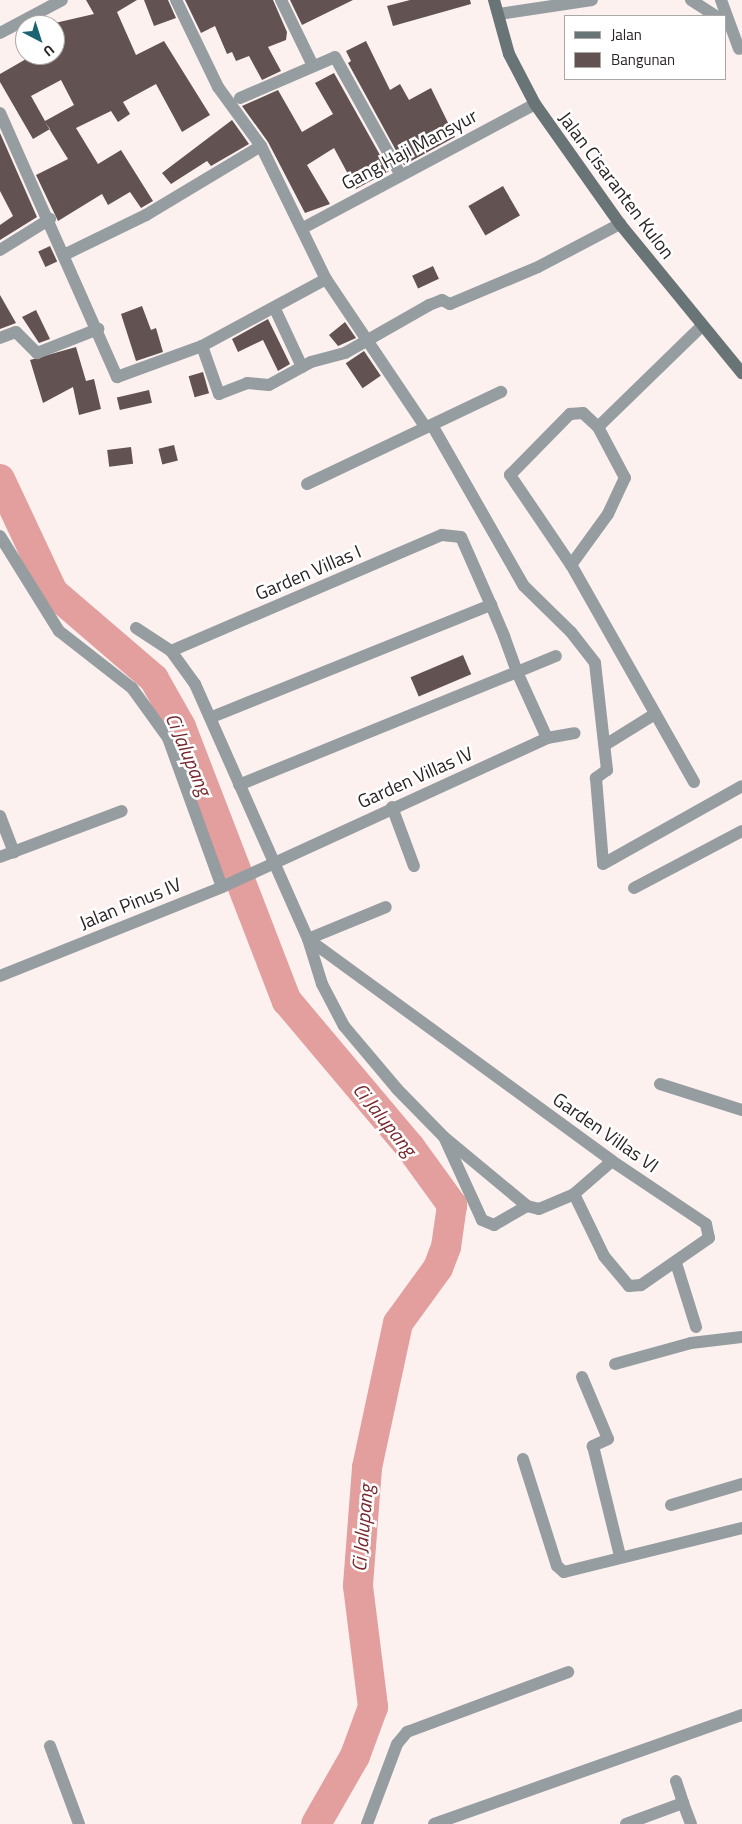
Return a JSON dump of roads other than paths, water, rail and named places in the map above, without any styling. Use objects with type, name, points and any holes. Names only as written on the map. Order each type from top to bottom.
[{"type":"main road","name":"Jalan Cisaranten Kulon","points":[[494,0],[509,54],[535,104],[620,224],[702,326],[740,368]]},
{"type":"street","points":[[0,33],[62,0]]},
{"type":"street","points":[[176,0],[218,87],[261,146],[326,279],[365,341],[429,426],[524,586],[572,632],[595,663],[605,745],[606,770],[596,778],[603,864],[742,786]]},
{"type":"street","points":[[281,0],[313,66]]},
{"type":"street","points":[[499,14],[592,0]]},
{"type":"street","points":[[692,0],[714,15]]},
{"type":"street","points":[[721,0],[725,15]]},
{"type":"street","points":[[728,24],[739,49]]},
{"type":"street","points":[[240,98],[313,66],[340,59],[400,174]]},
{"type":"street","name":"Gang Haji Mansyur","points":[[302,228],[400,174],[535,104]]},
{"type":"street","points":[[0,113],[66,254],[118,377],[202,346],[275,309],[326,279]]},
{"type":"street","points":[[66,254],[146,215],[261,146]]},
{"type":"street","points":[[0,250],[50,219]]},
{"type":"street","points":[[202,346],[219,394],[247,383],[269,385],[302,367],[365,341],[442,300],[450,304],[538,267],[620,224]]},
{"type":"street","points":[[275,309],[302,367]]},
{"type":"street","points":[[598,428],[702,326]]},
{"type":"street","points":[[0,338],[16,332],[37,353],[98,329]]},
{"type":"street","points":[[307,484],[501,392]]},
{"type":"street","points":[[571,565],[608,514],[626,478],[621,462],[598,428],[582,413],[570,414],[510,475],[571,565],[694,782]]},
{"type":"street","name":"Garden Villas I","points":[[171,652],[442,535],[460,537],[490,605]]},
{"type":"street","points":[[0,536],[59,632],[132,688],[168,738],[226,885]]},
{"type":"street","points":[[212,717],[490,605],[517,672],[547,738]]},
{"type":"street","points":[[136,628],[171,652],[212,717],[270,866],[308,939],[322,984],[344,1026],[444,1137],[527,1206],[539,1209],[574,1194],[612,1161]]},
{"type":"street","points":[[239,785],[556,656]]},
{"type":"street","points":[[605,745],[656,714]]},
{"type":"street","name":"Garden Villas IV","points":[[270,866],[392,807],[547,738],[575,733]]},
{"type":"street","points":[[392,807],[414,866]]},
{"type":"street","points":[[0,857],[122,810]]},
{"type":"street","points":[[0,816],[14,852]]},
{"type":"street","points":[[634,888],[742,832]]},
{"type":"street","name":"Jalan Pinus IV","points":[[0,976],[270,866]]},
{"type":"street","points":[[308,939],[386,908]]},
{"type":"street","name":"Garden Villas VI","points":[[308,939],[612,1161],[706,1224],[709,1238],[676,1263],[641,1285],[629,1286],[604,1256],[574,1194]]},
{"type":"street","points":[[660,1084],[742,1110]]},
{"type":"street","points":[[444,1137],[482,1220],[494,1225],[527,1206]]},
{"type":"street","points":[[676,1263],[696,1327]]},
{"type":"street","points":[[616,1364],[691,1343],[742,1337]]},
{"type":"street","points":[[582,1377],[608,1439],[593,1446],[620,1556]]},
{"type":"street","points":[[522,1459],[560,1570],[742,1528]]},
{"type":"street","points":[[671,1505],[742,1484]]},
{"type":"street","points":[[366,1824],[397,1744],[407,1732],[568,1672]]},
{"type":"street","points":[[434,1824],[742,1715]]},
{"type":"street","points":[[50,1746],[79,1824]]},
{"type":"street","points":[[676,1781],[691,1824]]},
{"type":"street","points":[[626,1824],[683,1803]]},
{"type":"waterway","name":"Ci Jalupang","points":[[0,479],[53,592],[154,679],[181,727],[287,1001],[410,1147],[452,1205],[446,1247],[438,1268],[398,1323],[367,1468],[358,1586],[373,1707],[355,1756],[316,1824]]}]
